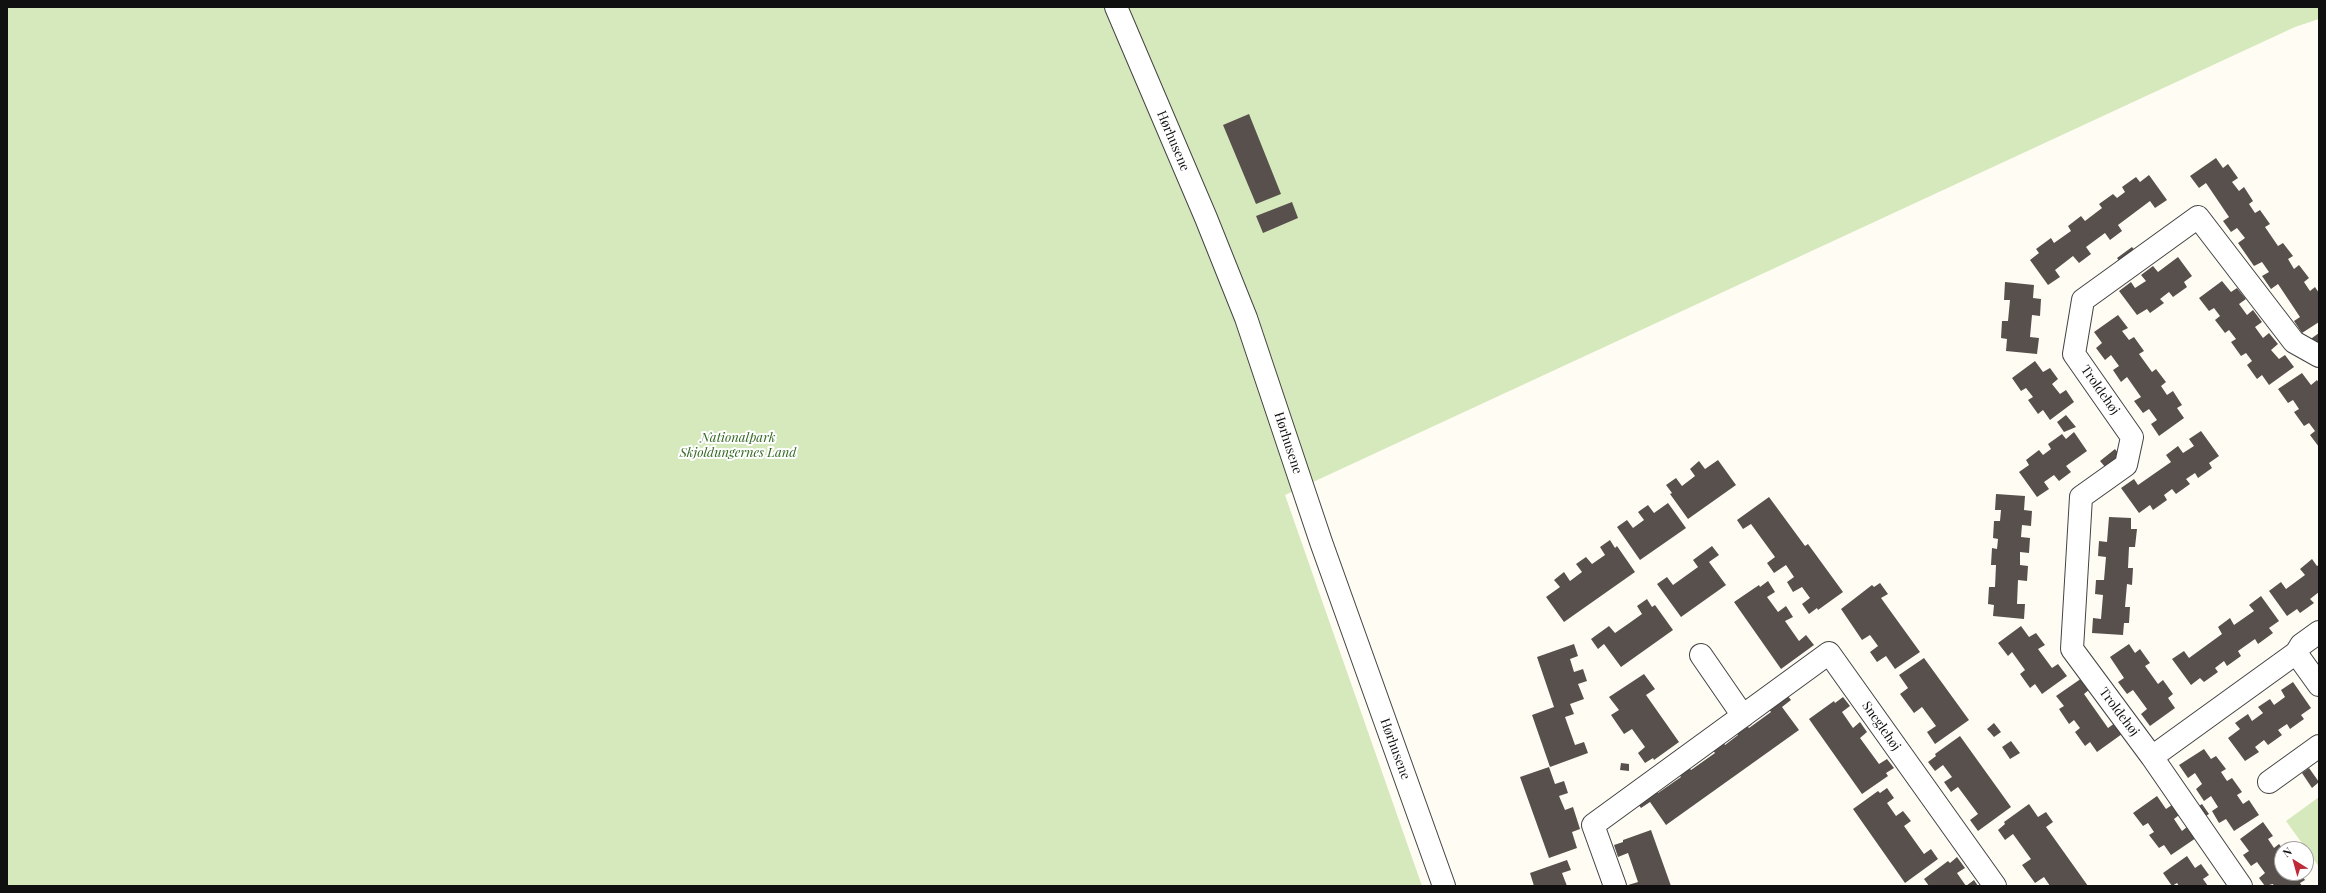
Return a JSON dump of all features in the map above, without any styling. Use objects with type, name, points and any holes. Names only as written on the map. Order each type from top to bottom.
[{"type":"street","name":"Hørhusene","points":[[1116,7],[1206,218],[1246,318],[1321,542],[1444,886]]},
{"type":"street","name":"Troldehøj","points":[[2241,886],[2152,757],[2072,649],[2081,497],[2126,465],[2132,437],[2074,354],[2083,300],[2198,217],[2294,342],[2319,356]]},
{"type":"street","points":[[2152,757],[2296,653],[2301,645],[2319,632]]},
{"type":"street","name":"Sneglehøj","points":[[1615,886],[1593,825],[1829,653],[1995,886]]},
{"type":"street","points":[[2296,653],[2319,685]]},
{"type":"street","points":[[1701,655],[1743,716]]},
{"type":"street","points":[[2269,782],[2319,746]]},
{"type":"green space","name":"Nationalpark Skjoldungernes Land","points":[[7,7],[2319,7],[2319,19],[2295,27],[1285,495],[1422,886],[7,886]]},
{"type":"green space","points":[[2319,797],[2319,867],[2314,860],[2314,841],[2300,841],[2286,821]]},
{"type":"building","points":[[1249,114],[1281,194],[1256,204],[1223,125]]},
{"type":"building","points":[[2216,158],[2223,168],[2228,164],[2238,178],[2232,182],[2239,191],[2244,187],[2253,201],[2249,204],[2255,213],[2260,210],[2270,224],[2265,227],[2278,246],[2283,243],[2293,256],[2288,259],[2294,269],[2299,265],[2309,278],[2304,282],[2310,291],[2315,287],[2319,293],[2319,322],[2302,333],[2294,321],[2300,317],[2278,284],[2271,289],[2262,276],[2269,272],[2262,262],[2254,266],[2238,243],[2245,238],[2237,228],[2231,232],[2223,221],[2229,217],[2206,183],[2199,188],[2190,176]]},
{"type":"building","points":[[2149,175],[2167,200],[2155,208],[2150,201],[2118,225],[2122,231],[2110,240],[2105,233],[2086,247],[2091,254],[2079,263],[2073,256],[2055,270],[2060,277],[2048,285],[2030,260],[2039,253],[2036,249],[2051,238],[2054,243],[2071,231],[2068,226],[2081,216],[2085,221],[2102,208],[2099,204],[2113,194],[2117,198],[2125,192],[2122,187],[2136,177],[2140,182]]},
{"type":"building","points":[[1292,202],[1298,218],[1263,233],[1256,216]]},
{"type":"building","points":[[2132,247],[2138,254],[2122,265],[2117,258]]},
{"type":"building","points":[[2178,257],[2192,276],[2184,282],[2187,287],[2173,297],[2169,292],[2160,299],[2164,303],[2150,313],[2147,309],[2137,315],[2119,291],[2131,282],[2135,288],[2146,281],[2141,275],[2153,266],[2158,272]]},
{"type":"building","points":[[2222,281],[2231,292],[2237,288],[2246,299],[2239,304],[2247,315],[2253,310],[2262,322],[2255,327],[2263,338],[2269,333],[2278,344],[2271,350],[2279,359],[2285,355],[2294,367],[2269,385],[2262,375],[2257,379],[2247,365],[2252,361],[2246,353],[2241,356],[2231,342],[2236,339],[2229,330],[2225,333],[2215,320],[2220,316],[2214,308],[2209,311],[2199,298]]},
{"type":"building","points":[[2005,282],[2034,285],[2033,298],[2041,299],[2040,316],[2032,315],[2030,337],[2039,338],[2037,354],[2006,351],[2007,339],[2001,338],[2002,321],[2008,321],[2010,300],[2004,300]]},
{"type":"building","points":[[2118,315],[2128,328],[2122,331],[2129,340],[2134,337],[2144,351],[2139,354],[2152,372],[2156,369],[2166,382],[2161,386],[2167,395],[2173,391],[2182,405],[2177,408],[2184,418],[2159,436],[2151,424],[2157,420],[2149,409],[2143,413],[2134,401],[2141,397],[2127,377],[2121,382],[2113,370],[2119,366],[2111,355],[2105,360],[2096,348],[2102,343],[2094,332]]},
{"type":"building","points":[[2319,333],[2319,344],[2305,343]]},
{"type":"building","points":[[2035,361],[2043,372],[2050,368],[2058,379],[2052,384],[2060,394],[2066,390],[2074,402],[2050,420],[2043,410],[2038,414],[2028,400],[2033,397],[2026,388],[2021,391],[2012,378]]},
{"type":"building","points":[[2302,373],[2311,385],[2317,380],[2319,383],[2319,447],[2310,435],[2315,431],[2309,423],[2304,426],[2294,412],[2299,409],[2293,400],[2288,403],[2278,389]]},
{"type":"building","points":[[2066,415],[2076,427],[2064,432],[2057,422]]},
{"type":"building","points":[[2201,431],[2219,456],[2209,463],[2212,468],[2198,478],[2195,473],[2186,479],[2190,484],[2176,494],[2172,489],[2164,495],[2167,500],[2153,510],[2150,505],[2139,513],[2121,488],[2134,479],[2138,485],[2171,462],[2166,455],[2178,446],[2183,453],[2194,446],[2189,439]]},
{"type":"building","points":[[2074,432],[2087,451],[2066,466],[2071,472],[2059,481],[2054,475],[2044,482],[2049,489],[2037,497],[2019,472],[2029,465],[2026,460],[2039,450],[2043,455],[2051,449],[2048,444],[2062,434],[2066,439]]},
{"type":"building","points":[[2115,449],[2121,457],[2106,468],[2100,461]]},
{"type":"building","points":[[1718,460],[1736,485],[1688,519],[1670,494],[1672,493],[1666,485],[1676,478],[1682,486],[1695,476],[1690,469],[1699,461],[1705,469]]},
{"type":"building","points":[[1996,494],[2025,496],[2024,510],[2032,511],[2031,526],[2022,525],[2021,537],[2030,538],[2029,553],[2020,552],[2020,565],[2028,566],[2027,581],[2018,580],[2017,604],[2025,604],[2024,619],[1993,616],[1994,605],[1988,604],[1989,587],[1995,587],[1996,565],[1991,565],[1992,548],[1997,549],[1998,539],[1993,538],[1994,521],[2000,521],[2001,510],[1995,510]]},
{"type":"building","points":[[1769,497],[1805,546],[1808,544],[1843,592],[1818,610],[1817,608],[1809,614],[1802,604],[1810,598],[1802,587],[1793,592],[1787,582],[1794,577],[1786,565],[1774,573],[1767,563],[1775,557],[1751,524],[1743,529],[1737,520]]},
{"type":"building","points":[[1668,503],[1686,528],[1640,560],[1617,527],[1627,520],[1633,528],[1644,520],[1638,512],[1648,505],[1654,513]]},
{"type":"building","points":[[2109,517],[2131,518],[2131,529],[2137,529],[2135,547],[2129,547],[2128,568],[2133,568],[2132,585],[2127,584],[2125,607],[2130,607],[2129,623],[2124,623],[2123,635],[2092,633],[2093,618],[2101,619],[2103,595],[2095,594],[2096,580],[2104,580],[2106,557],[2098,556],[2099,541],[2107,542]]},
{"type":"building","points":[[1610,540],[1615,548],[1617,546],[1635,572],[1564,622],[1546,597],[1560,587],[1554,580],[1564,572],[1570,581],[1582,572],[1576,564],[1586,557],[1592,564],[1605,555],[1600,547]]},
{"type":"building","points":[[1712,546],[1719,555],[1709,562],[1726,585],[1681,617],[1657,584],[1667,577],[1673,585],[1698,567],[1693,560]]},
{"type":"building","points":[[2312,559],[2317,566],[2319,565],[2319,592],[2310,599],[2314,603],[2300,613],[2297,609],[2287,616],[2269,591],[2281,582],[2286,589],[2305,575],[2300,569]]},
{"type":"building","points":[[1768,581],[1775,592],[1767,597],[1778,612],[1786,606],[1793,617],[1785,621],[1799,641],[1806,635],[1814,645],[1781,669],[1734,602],[1759,585],[1760,587]]},
{"type":"building","points":[[1880,583],[1888,594],[1881,598],[1920,652],[1895,669],[1886,656],[1877,662],[1870,652],[1878,646],[1870,635],[1862,640],[1841,609],[1872,585],[1874,587]]},
{"type":"building","points":[[2261,596],[2279,621],[2269,628],[2273,633],[2258,644],[2255,639],[2238,651],[2241,656],[2227,666],[2224,661],[2215,668],[2218,672],[2204,682],[2200,678],[2191,685],[2172,659],[2184,651],[2189,658],[2222,634],[2218,627],[2230,618],[2234,625],[2254,611],[2249,605]]},
{"type":"building","points":[[1647,599],[1652,607],[1655,605],[1673,630],[1621,667],[1604,644],[1598,649],[1591,639],[1609,626],[1615,633],[1642,614],[1637,606]]},
{"type":"building","points":[[2021,626],[2029,637],[2036,633],[2045,645],[2038,649],[2052,668],[2058,664],[2067,676],[2042,694],[2035,684],[2030,688],[2020,674],[2025,670],[2012,652],[2008,656],[1998,643]]},
{"type":"building","points":[[1574,644],[1578,656],[1570,659],[1574,672],[1583,669],[1587,681],[1578,684],[1584,699],[1570,704],[1574,714],[1565,717],[1575,745],[1584,742],[1588,753],[1550,767],[1532,715],[1554,707],[1537,657]]},
{"type":"building","points":[[2129,644],[2135,653],[2140,649],[2150,663],[2145,666],[2158,684],[2163,680],[2173,694],[2168,698],[2175,708],[2150,726],[2141,714],[2147,709],[2133,690],[2127,694],[2118,682],[2124,678],[2110,657]]},
{"type":"building","points":[[1924,658],[1969,720],[1935,744],[1927,732],[1936,726],[1922,707],[1914,713],[1900,694],[1908,688],[1899,675]]},
{"type":"building","points":[[1644,674],[1655,689],[1646,695],[1679,742],[1654,760],[1653,758],[1645,763],[1638,753],[1645,747],[1632,729],[1624,734],[1611,715],[1619,710],[1609,697]]},
{"type":"building","points":[[2082,678],[2090,689],[2084,694],[2108,728],[2115,723],[2122,734],[2097,752],[2090,742],[2085,746],[2075,732],[2080,728],[2074,720],[2069,724],[2059,709],[2064,706],[2056,696]]},
{"type":"building","points":[[2293,682],[2311,708],[2301,715],[2304,719],[2290,729],[2287,724],[2278,730],[2282,735],[2268,745],[2264,740],[2255,747],[2259,752],[2245,761],[2228,738],[2240,729],[2235,723],[2248,714],[2252,721],[2263,713],[2258,707],[2270,699],[2274,705],[2285,697],[2281,690]]},
{"type":"building","points":[[1784,691],[1791,700],[1782,707],[1799,730],[1666,825],[1650,802],[1641,808],[1634,799],[1652,785],[1658,793],[1681,777],[1675,769],[1685,762],[1691,770],[1715,753],[1709,745],[1720,737],[1725,745],[1738,735],[1733,728],[1743,721],[1749,728],[1771,712],[1766,705]]},
{"type":"building","points":[[1843,697],[1850,706],[1842,712],[1853,728],[1860,722],[1867,732],[1860,738],[1879,764],[1887,759],[1894,768],[1886,773],[1888,776],[1862,794],[1809,719],[1834,701],[1835,703]]},
{"type":"building","points":[[1994,723],[2001,732],[1994,737],[1987,729]]},
{"type":"building","points":[[1960,736],[2011,807],[1978,831],[1970,820],[1978,814],[1958,787],[1951,792],[1944,782],[1952,777],[1943,765],[1935,771],[1928,762],[1936,756],[1935,754]]},
{"type":"building","points":[[2011,741],[2020,753],[2010,759],[2002,747]]},
{"type":"building","points":[[2204,749],[2211,759],[2216,756],[2226,769],[2221,772],[2227,781],[2232,778],[2242,792],[2237,795],[2243,804],[2249,800],[2259,815],[2234,831],[2226,819],[2219,823],[2212,811],[2218,807],[2211,796],[2204,801],[2196,789],[2202,784],[2195,773],[2188,778],[2179,765]]},
{"type":"building","points":[[1621,763],[1629,764],[1629,771],[1620,770]]},
{"type":"building","points":[[1549,767],[1555,784],[1564,781],[1568,793],[1559,796],[1565,810],[1573,807],[1580,829],[1572,832],[1577,848],[1549,858],[1520,777]]},
{"type":"building","points":[[2309,768],[2319,782],[2312,788],[2302,773]]},
{"type":"building","points":[[1887,788],[1894,798],[1887,803],[1896,816],[1903,811],[1911,821],[1904,826],[1924,854],[1931,849],[1938,859],[1905,883],[1853,809],[1878,791],[1880,793]]},
{"type":"building","points":[[2157,796],[2166,809],[2172,805],[2179,815],[2174,819],[2182,831],[2188,826],[2196,838],[2171,855],[2164,845],[2159,848],[2149,835],[2154,832],[2148,823],[2143,826],[2133,813]]},
{"type":"building","points":[[2029,804],[2038,817],[2046,812],[2053,822],[2046,827],[2088,886],[2050,886],[2044,877],[2035,883],[2022,865],[2031,859],[2013,834],[2005,840],[1998,830],[2005,824],[2004,822]]},
{"type":"building","points":[[2202,804],[2209,814],[2203,818],[2196,808]]},
{"type":"building","points":[[2263,822],[2273,836],[2268,839],[2274,848],[2274,881],[2303,881],[2300,883],[2302,886],[2274,886],[2273,884],[2265,886],[2259,878],[2265,873],[2257,862],[2251,866],[2243,855],[2249,851],[2240,839]]},
{"type":"building","points":[[1651,830],[1671,886],[1625,886],[1638,882],[1628,853],[1618,857],[1614,845],[1623,842],[1623,840]]},
{"type":"building","points":[[2187,856],[2195,868],[2201,864],[2209,875],[2203,879],[2208,886],[2179,886],[2177,883],[2172,886],[2163,873]]},
{"type":"building","points":[[1957,857],[1965,868],[1957,873],[1966,886],[1929,886],[1924,879],[1948,861],[1950,863]]},
{"type":"building","points":[[1567,860],[1571,870],[1562,873],[1567,886],[1534,886],[1530,873]]},
{"type":"building","points":[[1974,880],[1978,886],[1966,886]]}]
